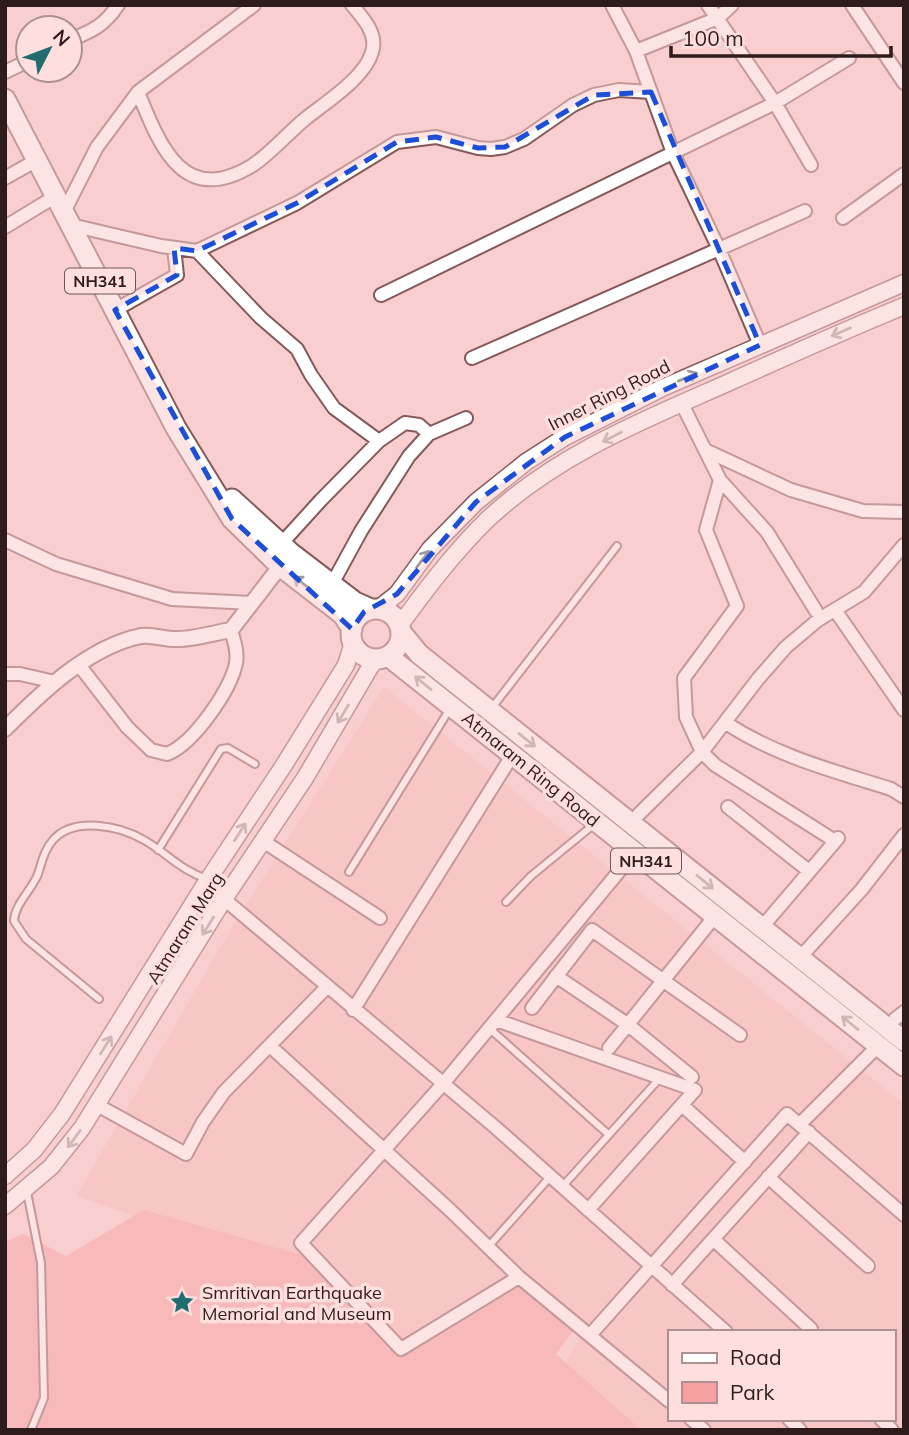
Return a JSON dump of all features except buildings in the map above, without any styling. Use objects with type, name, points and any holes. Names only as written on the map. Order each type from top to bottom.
[{"type":"highway","name":"NH341","points":[[8,112],[37,160],[176,428],[232,519],[280,566],[343,615],[361,654],[374,659],[385,657]]},
{"type":"highway","name":"NH341","points":[[198,463],[243,511],[281,544],[355,602],[391,614],[400,629]]},
{"type":"highway","points":[[352,636],[358,616],[374,609]]},
{"type":"highway","points":[[385,657],[398,646],[400,629]]},
{"type":"highway","name":"Atmaram Ring Road","points":[[400,629],[419,653],[904,1041]]},
{"type":"highway","name":"Atmaram Ring Road","points":[[385,657],[452,706],[904,1066]]},
{"type":"main road","name":"Inner Ring Road","points":[[374,609],[397,594],[430,549],[476,502],[526,462],[565,437],[662,388],[904,283]]},
{"type":"main road","points":[[400,629],[446,563],[490,518],[538,479],[575,455],[681,402],[904,306]]},
{"type":"main road","name":"Atmaram Marg","points":[[5,1176],[34,1150],[62,1114],[346,665],[352,636]]},
{"type":"main road","name":"Atmaram Marg","points":[[5,1206],[51,1167],[97,1105],[305,778],[372,664],[385,657]]},
{"type":"street","points":[[84,34],[108,21],[118,5]]},
{"type":"street","points":[[64,211],[97,147],[138,92],[254,5]]},
{"type":"street","points":[[138,92],[159,142],[175,162],[193,177],[213,180],[233,175],[255,164],[363,71],[373,50],[374,38],[352,5]]},
{"type":"street","points":[[612,5],[636,51],[673,153],[719,249],[760,345]]},
{"type":"street","points":[[708,5],[775,103],[811,165]]},
{"type":"street","points":[[636,51],[718,18],[732,5]]},
{"type":"street","points":[[852,5],[904,83]]},
{"type":"street","points":[[381,295],[775,103],[849,58]]},
{"type":"street","points":[[5,227],[64,211],[174,248],[197,251],[297,203],[397,142],[436,136],[478,148],[505,147],[524,139],[573,105],[594,95],[619,90],[651,92]]},
{"type":"street","points":[[5,178],[37,160]]},
{"type":"street","points":[[843,218],[904,174]]},
{"type":"street","points":[[472,358],[805,211]]},
{"type":"street","points":[[115,310],[177,275],[174,248]]},
{"type":"street","points":[[197,251],[261,318],[297,349],[334,408],[379,441]]},
{"type":"street","points":[[681,402],[720,480],[767,532],[816,611]]},
{"type":"street","points":[[332,584],[361,531],[409,456],[429,434],[466,418]]},
{"type":"street","points":[[281,544],[379,441],[405,423],[419,425],[429,434]]},
{"type":"street","points":[[705,450],[791,490],[863,511],[904,512]]},
{"type":"street","points":[[720,480],[706,530],[737,606],[684,678],[685,717],[702,752],[715,765],[837,839],[768,920]]},
{"type":"street","points":[[5,540],[56,564],[173,599],[252,603]]},
{"type":"street","points":[[638,814],[702,752],[786,647],[818,620],[864,592],[904,545]]},
{"type":"street","points":[[5,729],[40,693],[79,665],[117,643],[144,636],[178,639],[231,630],[275,573]]},
{"type":"street","points":[[835,610],[904,710]]},
{"type":"street","points":[[79,665],[127,727],[151,750],[167,754],[186,743],[227,685],[235,666],[237,651],[231,630]]},
{"type":"street","points":[[5,674],[20,674],[55,682]]},
{"type":"street","points":[[726,723],[780,752],[898,786],[904,797]]},
{"type":"street","points":[[353,1010],[510,760]]},
{"type":"street","points":[[728,807],[809,872]]},
{"type":"street","points":[[806,951],[895,850],[904,835]]},
{"type":"street","points":[[263,841],[380,918]]},
{"type":"street","points":[[519,1277],[401,1349],[301,1243],[442,1085],[631,857]]},
{"type":"street","points":[[225,900],[495,1127],[724,1330]]},
{"type":"street","points":[[609,1048],[711,921]]},
{"type":"street","points":[[532,1007],[592,930],[740,1035]]},
{"type":"street","points":[[556,976],[626,1024],[692,1077]]},
{"type":"street","points":[[97,1105],[186,1154],[203,1122],[224,1093],[327,987]]},
{"type":"street","points":[[493,1025],[695,1090],[588,1210]]},
{"type":"street","points":[[270,1046],[519,1277],[668,1400]]},
{"type":"street","points":[[673,1284],[768,1177],[804,1128],[873,1051]]},
{"type":"street","points":[[682,1105],[744,1162]]},
{"type":"street","points":[[591,1334],[787,1114],[904,1215]]},
{"type":"street","points":[[768,1177],[868,1266]]},
{"type":"street","points":[[713,1239],[811,1329]]},
{"type":"lane","points":[[489,710],[617,546]]},
{"type":"lane","points":[[349,872],[452,706]]},
{"type":"lane","points":[[158,850],[221,749],[228,748],[255,764]]},
{"type":"lane","points":[[99,999],[22,935],[14,921],[16,909],[32,888],[45,852],[61,833],[74,828],[95,826],[132,834],[191,874],[209,879]]},
{"type":"lane","points":[[506,902],[531,876],[592,826]]},
{"type":"lane","points":[[493,1025],[608,1134]]},
{"type":"lane","points":[[562,1187],[660,1077]]},
{"type":"lane","points":[[488,1247],[550,1177]]},
{"type":"lane","points":[[26,1190],[41,1263],[44,1398],[31,1430]]},
{"type":"highlighted area","points":[[651,92],[760,345],[565,437],[476,502],[397,594],[364,612],[352,629],[232,519],[115,310],[177,275],[174,248],[197,251],[297,203],[397,142],[436,137],[478,148],[505,147],[594,95]]},
{"type":"shaded area","points":[[384,687],[904,1104],[904,1430],[635,1430],[563,1365],[580,1337],[519,1284],[403,1347],[307,1263],[134,1216],[76,1196],[232,927]]},
{"type":"green space","name":"Smritivan Earthquake Memorial and Museum","points":[[144,1210],[305,1256],[403,1338],[519,1277],[577,1326],[556,1354],[641,1430],[5,1430],[5,1242],[23,1234],[66,1256]]},
{"type":"place","name":"Smritivan Earthquake Memorial and Museum","points":[[182,1302]]}]
